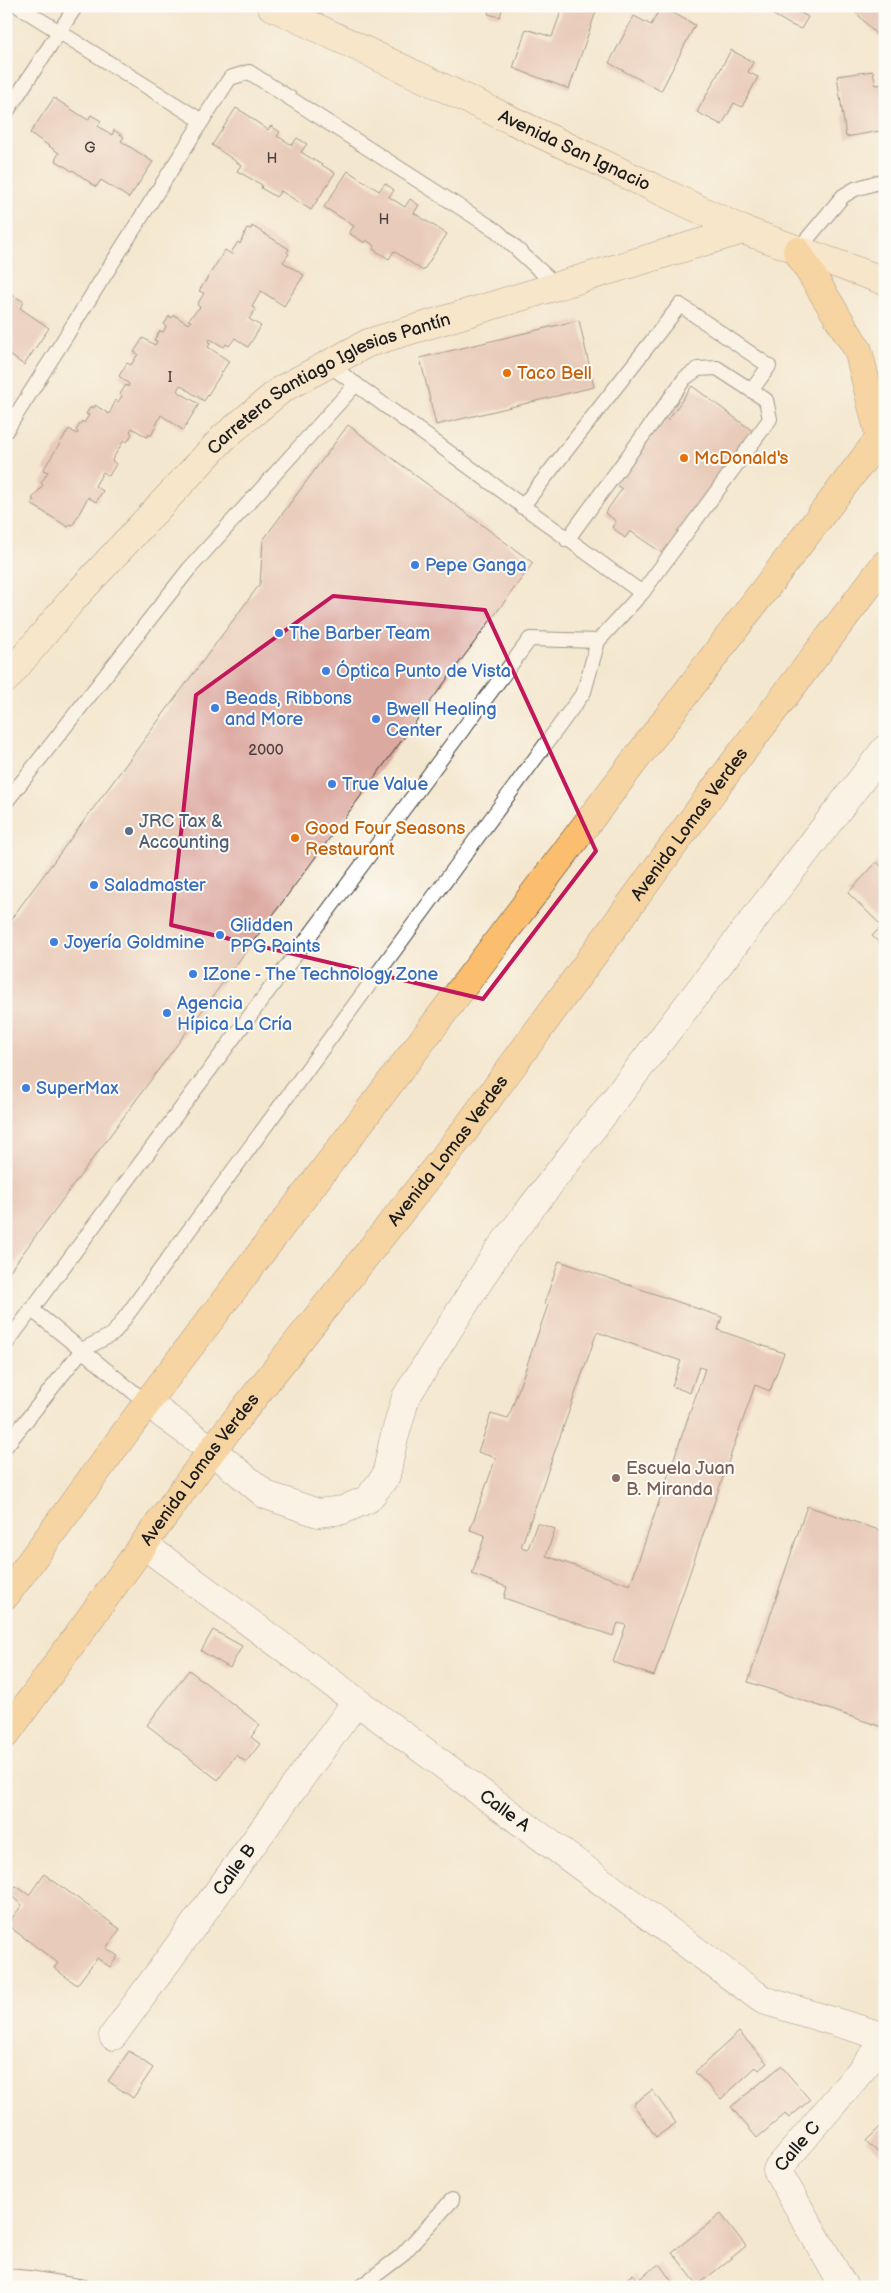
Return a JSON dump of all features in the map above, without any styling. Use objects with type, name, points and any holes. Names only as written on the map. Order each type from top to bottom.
[{"type":"main road","points":[[6,1595],[147,1402],[882,435],[858,350],[797,251]]},
{"type":"main road","name":"Avenida Lomas Verdes","points":[[6,1734],[212,1450],[463,1133],[733,764],[885,564]]},
{"type":"street","name":"Avenida San Ignacio","points":[[271,6],[743,230],[797,251],[885,281]]},
{"type":"street","name":"Carretera Santiago Iglesias Pantín","points":[[6,679],[73,598],[224,437],[282,389],[368,343],[743,230]]},
{"type":"street","points":[[147,1402],[212,1450],[266,1495],[318,1513],[343,1510],[368,1499],[386,1476],[393,1442],[406,1398],[498,1251],[885,749]]},
{"type":"street","name":"Calle A","points":[[144,1546],[763,2000],[885,2036]]},
{"type":"street","name":"Calle B","points":[[113,2036],[356,1702]]},
{"type":"street","name":"Calle C","points":[[844,2287],[777,2170],[885,2042]]},
{"type":"lane","points":[[18,6],[202,121]]},
{"type":"lane","points":[[6,112],[76,6]]},
{"type":"lane","points":[[6,431],[230,78],[249,72],[497,231],[557,286]]},
{"type":"lane","points":[[797,251],[843,196],[855,189],[885,180]]},
{"type":"lane","points":[[522,507],[680,305],[769,366],[752,390]]},
{"type":"lane","points":[[328,364],[642,593]]},
{"type":"lane","points":[[6,1446],[82,1350],[113,1334],[584,692],[598,641],[642,593],[770,419],[766,400],[718,368],[698,369],[685,378],[567,540]]},
{"type":"lane","points":[[6,802],[189,569],[356,384]]},
{"type":"lane","points":[[6,1344],[530,639],[598,641]]},
{"type":"lane","points":[[31,1309],[147,1402]]},
{"type":"lane","points":[[360,2287],[401,2256],[452,2200]]},
{"type":"lane","points":[[6,2276],[28,2282],[84,2287]]},
{"type":"highlighted area","points":[[333,596],[485,610],[596,851],[483,999],[171,925],[196,695]]},
{"type":"building","points":[[490,6],[503,6],[500,17],[488,14]]},
{"type":"building","points":[[563,6],[598,6],[569,89],[513,68],[526,29],[552,37]]},
{"type":"building","points":[[661,6],[695,25],[661,91],[609,63],[634,16],[651,25]]},
{"type":"building","points":[[758,6],[801,6],[798,11],[808,17],[801,29]]},
{"type":"building","points":[[850,6],[885,6],[885,44]]},
{"type":"building","points":[[731,50],[753,62],[748,72],[758,77],[742,107],[734,103],[722,125],[697,112]]},
{"type":"building","points":[[873,71],[876,85],[885,84],[884,145],[880,131],[846,137],[837,76]]},
{"type":"building","points":[[54,98],[88,120],[91,115],[101,121],[98,126],[112,135],[114,130],[124,137],[121,141],[153,162],[129,198],[101,180],[96,187],[73,170],[55,160],[59,153],[30,133]]},
{"type":"building","points":[[236,108],[268,130],[271,126],[280,132],[277,136],[292,145],[297,138],[307,144],[301,152],[335,173],[311,210],[281,191],[276,197],[261,188],[262,185],[237,171],[241,165],[212,145]]},
{"type":"building","points":[[348,171],[379,191],[385,183],[394,190],[389,197],[405,207],[410,199],[419,205],[414,213],[447,234],[423,271],[394,251],[389,259],[373,249],[375,246],[366,240],[365,243],[349,233],[354,226],[324,207]]},
{"type":"building","points":[[252,226],[289,249],[287,252],[289,254],[283,262],[304,275],[284,306],[261,291],[252,307],[256,309],[249,319],[261,326],[248,347],[235,338],[229,346],[226,344],[224,347],[210,339],[208,342],[211,343],[208,347],[229,361],[204,401],[180,385],[177,391],[199,404],[183,430],[161,415],[151,436],[149,434],[147,437],[132,428],[130,432],[132,434],[127,442],[124,440],[112,460],[116,464],[109,476],[103,472],[95,486],[103,491],[96,502],[88,497],[73,525],[70,524],[68,527],[31,504],[34,500],[32,499],[43,485],[41,483],[48,472],[43,470],[69,429],[77,434],[76,430],[89,415],[86,414],[91,406],[94,408],[95,405],[109,414],[116,400],[118,402],[122,396],[120,394],[126,385],[128,387],[129,384],[119,376],[127,363],[131,365],[138,354],[134,352],[143,338],[155,345],[157,341],[154,340],[160,331],[163,332],[166,327],[164,325],[169,316],[171,318],[174,315],[188,324],[191,321],[188,320],[200,307],[197,305],[204,293],[199,291],[225,250],[233,255],[232,251],[238,242],[240,244],[247,228],[251,229]]},
{"type":"building","points":[[8,292],[24,302],[20,308],[49,328],[24,365],[6,352],[6,294]]},
{"type":"building","name":"Taco Bell","points":[[579,320],[594,387],[436,425],[420,358]]},
{"type":"building","name":"McDonald's","points":[[692,386],[754,432],[665,555],[630,531],[625,538],[612,527],[616,521],[605,513],[622,489],[614,484],[664,416],[668,420]]},
{"type":"building","points":[[348,425],[533,563],[6,1276],[6,915],[11,919],[260,584],[263,540]]},
{"type":"building","points":[[877,862],[885,870],[885,948],[872,936],[882,926],[848,893]]},
{"type":"building","points":[[559,1261],[722,1317],[718,1330],[784,1353],[770,1391],[755,1385],[654,1676],[613,1662],[626,1625],[618,1623],[613,1636],[504,1598],[507,1587],[472,1574],[485,1535],[470,1530],[496,1458],[478,1452],[491,1414],[508,1419],[548,1305],[544,1304]],"holes":[[[597,1332],[681,1361],[672,1386],[690,1393],[699,1367],[705,1369],[630,1585],[546,1556],[555,1529],[537,1523],[528,1549],[521,1547]]]},
{"type":"building","points":[[807,1506],[885,1532],[885,1728],[748,1682]]},
{"type":"building","points":[[213,1630],[242,1646],[230,1668],[201,1651]]},
{"type":"building","points":[[189,1670],[260,1725],[251,1737],[260,1744],[246,1762],[236,1755],[218,1780],[147,1725]]},
{"type":"building","points":[[44,1874],[120,1929],[106,1948],[118,1956],[110,1967],[97,1958],[77,1985],[54,1968],[58,1963],[7,1925],[22,1905],[9,1894],[16,1886],[29,1895]]},
{"type":"building","points":[[739,2032],[767,2063],[759,2070],[756,2067],[721,2099],[695,2072]]},
{"type":"building","points":[[129,2051],[153,2068],[133,2098],[108,2081]]},
{"type":"building","points":[[781,2066],[810,2100],[789,2118],[785,2114],[757,2138],[731,2107]]},
{"type":"building","points":[[652,2090],[676,2123],[656,2137],[633,2104]]},
{"type":"building","points":[[885,2122],[885,2159],[866,2141]]},
{"type":"building","points":[[721,2214],[746,2246],[698,2285],[672,2252]]},
{"type":"building","points":[[659,2264],[676,2287],[616,2287],[633,2274],[638,2280]]},
{"type":"place","name":"Taco Bell","points":[[507,373]]},
{"type":"place","name":"McDonald's","points":[[684,458]]},
{"type":"place","name":"Pepe Ganga","points":[[415,565]]},
{"type":"place","name":"The Barber Team","points":[[279,633]]},
{"type":"place","name":"Óptica Punto de Vista","points":[[326,671]]},
{"type":"place","name":"Beads, Ribbons and More","points":[[215,708]]},
{"type":"place","name":"Bwell Healing Center","points":[[376,719]]},
{"type":"place","name":"True Value","points":[[332,784]]},
{"type":"place","name":"JRC Tax & Accounting","points":[[129,831]]},
{"type":"place","name":"Good Four Seasons Restaurant","points":[[295,838]]},
{"type":"place","name":"Saladmaster","points":[[94,885]]},
{"type":"place","name":"Glidden PPG Paints","points":[[220,935]]},
{"type":"place","name":"Joyería Goldmine","points":[[54,942]]},
{"type":"place","name":"IZone - The Technology Zone","points":[[193,974]]},
{"type":"place","name":"Agencia Hípica La Cría","points":[[167,1013]]},
{"type":"place","name":"SuperMax","points":[[26,1088]]},
{"type":"place","name":"Escuela Juan B. Miranda","points":[[616,1478]]}]
